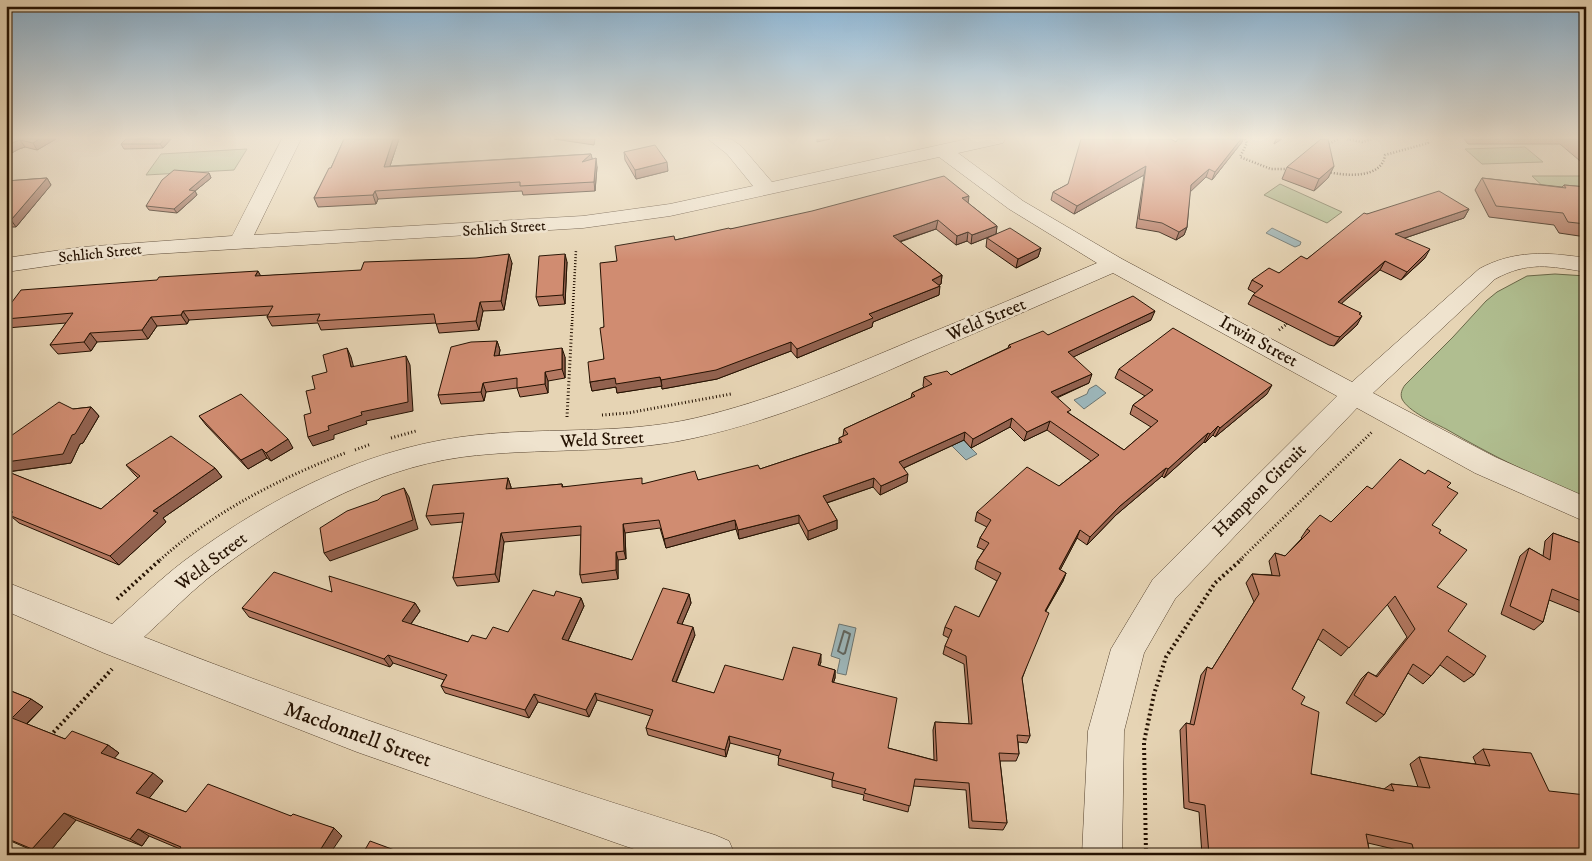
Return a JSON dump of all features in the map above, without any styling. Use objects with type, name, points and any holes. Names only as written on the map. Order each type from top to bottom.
[{"type":"street","points":[[240,241],[272,179]]},
{"type":"street","points":[[759,179],[767,189]]},
{"type":"street","name":"Schlich Street","points":[[6,265],[82,254],[240,241],[425,233],[583,222],[670,210],[814,179]]},
{"type":"street","name":"Irwin Street","points":[[981,179],[1016,205],[1114,264],[1485,465],[1586,510]]},
{"type":"street","name":"Hampton Circuit","points":[[1102,855],[1106,731],[1128,649],[1164,589],[1355,394],[1487,274],[1505,264],[1526,260],[1558,261],[1586,265]]},
{"type":"street","name":"Weld Street","points":[[131,648],[194,571],[270,518],[342,481],[408,458],[461,447],[524,442],[640,438],[696,428],[757,412],[823,389],[1114,264]]},
{"type":"street","name":"Macdonnell Street","points":[[6,596],[131,648],[370,740],[580,813],[715,855]]},
{"type":"path","points":[[567,417],[576,250]]},
{"type":"path","points":[[1280,330],[1292,320]]},
{"type":"path","points":[[593,416],[628,413],[738,393]]},
{"type":"path","points":[[557,418],[576,417]]},
{"type":"path","points":[[1146,855],[1144,742],[1154,694],[1166,657],[1214,583],[1258,544],[1374,430]]},
{"type":"path","points":[[383,440],[418,431]]},
{"type":"path","points":[[117,600],[180,543],[242,501],[282,479],[325,460],[374,443]]},
{"type":"path","points":[[47,739],[131,648]]},
{"type":"green space","points":[[1535,179],[1586,179],[1586,193],[1549,192]]},
{"type":"green space","points":[[1280,184],[1342,212],[1327,223],[1264,195]]},
{"type":"green space","points":[[1555,274],[1586,276],[1586,498],[1514,466],[1428,420],[1410,408],[1401,397],[1405,385],[1497,292],[1527,276]]},
{"type":"water","points":[[1272,228],[1301,242],[1300,245],[1295,247],[1266,233]]},
{"type":"water","points":[[1096,385],[1106,393],[1084,409],[1074,400],[1087,394],[1089,389]]},
{"type":"water","points":[[955,432],[977,454],[966,460],[944,438]]},
{"type":"water","points":[[839,624],[856,628],[846,675],[837,673],[840,659],[831,656]]},
{"type":"building","points":[[46,179],[11,220],[6,220],[6,181]]},
{"type":"building","points":[[202,179],[189,190],[195,191],[174,209],[146,206],[162,180]]},
{"type":"building","points":[[323,179],[594,179],[594,182],[520,186],[520,182],[375,191],[373,195],[314,198]]},
{"type":"building","points":[[932,179],[948,179],[969,196],[962,198],[997,226],[972,235],[968,232],[957,236],[938,220],[893,236],[942,275],[932,280],[940,286],[869,314],[873,318],[797,349],[791,342],[716,370],[661,380],[660,377],[616,384],[615,378],[590,382],[588,362],[604,359],[600,328],[604,327],[600,263],[617,261],[615,246],[674,236],[675,240],[812,211]]},
{"type":"building","points":[[1069,179],[1123,179],[1077,206],[1053,192],[1068,184]]},
{"type":"building","points":[[1144,179],[1198,179],[1191,185],[1187,227],[1179,232],[1162,223],[1139,219]]},
{"type":"building","points":[[1483,179],[1566,188],[1564,185],[1586,187],[1586,224],[1568,222],[1563,213],[1496,206]]},
{"type":"building","points":[[1439,191],[1469,209],[1395,234],[1430,249],[1407,272],[1385,261],[1338,302],[1361,313],[1359,314],[1362,316],[1340,337],[1253,295],[1263,286],[1252,280],[1269,268],[1279,273],[1301,256],[1307,259],[1364,213],[1367,214]]},
{"type":"building","points":[[1010,228],[1041,248],[1018,259],[987,238]]},
{"type":"building","points":[[509,254],[501,301],[480,302],[476,321],[436,324],[434,314],[317,321],[320,314],[267,317],[273,306],[183,311],[181,315],[151,317],[142,330],[90,333],[84,342],[50,345],[73,313],[6,319],[6,310],[21,290],[157,280],[159,277],[258,271],[255,276],[361,270],[364,262],[476,258]]},
{"type":"building","points":[[565,254],[563,295],[536,297],[539,256]]},
{"type":"building","points":[[1133,296],[1155,311],[1068,352],[1092,374],[1051,392],[1071,410],[1067,412],[1124,450],[1158,421],[1133,405],[1153,390],[1119,369],[1173,328],[1272,385],[1220,428],[1218,426],[1210,434],[1208,433],[1168,469],[1166,468],[1120,506],[1090,537],[1080,530],[1059,569],[1066,573],[1045,611],[1049,613],[1022,678],[1030,736],[1017,735],[1019,754],[999,753],[1007,823],[972,821],[969,783],[915,779],[910,806],[864,793],[866,789],[832,780],[834,773],[778,758],[781,750],[729,736],[725,750],[646,728],[653,710],[595,693],[586,710],[534,694],[525,710],[441,686],[447,675],[388,655],[384,659],[242,608],[274,572],[332,592],[329,576],[415,603],[402,621],[468,642],[472,635],[486,639],[493,627],[508,632],[533,590],[554,596],[556,591],[581,598],[562,639],[632,660],[663,588],[689,594],[677,623],[693,627],[672,681],[714,693],[725,665],[783,680],[793,647],[821,654],[818,665],[835,670],[832,682],[897,698],[888,748],[937,761],[935,722],[972,724],[966,656],[945,646],[952,630],[945,627],[955,606],[979,617],[1001,573],[977,561],[989,543],[980,538],[991,520],[977,512],[1027,467],[1059,486],[1099,455],[1050,421],[1027,432],[1012,418],[973,439],[965,432],[899,462],[908,474],[881,486],[874,478],[823,496],[837,520],[808,531],[799,515],[738,530],[735,520],[664,539],[659,520],[623,524],[624,551],[616,552],[616,570],[580,575],[581,526],[501,533],[495,574],[453,578],[464,513],[426,516],[433,485],[508,478],[506,489],[562,484],[562,487],[642,478],[642,484],[695,471],[698,480],[758,465],[760,469],[842,442],[839,438],[848,434],[844,429],[915,396],[912,393],[932,384],[924,377],[947,371],[951,375],[1011,347],[1009,345],[1043,331],[1048,335]]},
{"type":"building","points":[[497,341],[494,356],[562,348],[562,369],[545,372],[545,384],[517,388],[517,378],[483,383],[481,392],[438,395],[451,347],[471,342]]},
{"type":"building","points":[[347,348],[351,367],[406,356],[408,402],[361,412],[362,415],[328,426],[329,430],[308,437],[304,415],[311,413],[306,391],[315,389],[312,376],[327,372],[323,355]]},
{"type":"building","points":[[241,394],[288,439],[266,453],[262,449],[241,460],[199,416]]},
{"type":"building","points":[[59,402],[73,409],[91,407],[75,434],[72,435],[63,454],[6,462],[6,441],[8,438]]},
{"type":"building","points":[[171,436],[215,468],[153,511],[158,513],[110,556],[9,515],[13,512],[6,509],[6,471],[101,509],[140,476],[126,465]]},
{"type":"building","points":[[1400,459],[1425,474],[1428,470],[1451,483],[1447,487],[1458,493],[1432,525],[1441,530],[1439,533],[1467,550],[1437,587],[1467,604],[1448,631],[1486,656],[1474,675],[1447,656],[1431,676],[1413,664],[1384,715],[1354,695],[1368,672],[1377,677],[1415,629],[1395,596],[1349,648],[1323,629],[1292,689],[1305,697],[1301,704],[1319,712],[1311,774],[1394,791],[1391,784],[1430,788],[1419,757],[1490,766],[1483,749],[1531,753],[1549,791],[1586,795],[1586,855],[1415,855],[1412,844],[1366,834],[1370,855],[1209,855],[1205,805],[1189,802],[1186,723],[1194,725],[1207,667],[1212,669],[1259,594],[1252,574],[1280,576],[1275,553],[1285,556],[1310,531],[1307,529],[1320,515],[1331,522],[1367,486],[1372,489]]},
{"type":"building","points":[[404,488],[413,520],[324,553],[320,528],[347,511]]},
{"type":"building","points":[[1553,533],[1586,545],[1586,603],[1552,589],[1543,622],[1510,606],[1529,548],[1550,560]]},
{"type":"building","points":[[6,689],[31,699],[12,718],[65,739],[72,731],[108,745],[101,753],[153,773],[136,793],[186,812],[208,784],[291,816],[293,814],[334,828],[317,855],[175,855],[181,847],[138,829],[130,839],[64,813],[32,849],[6,838]]},
{"type":"building","points":[[370,841],[408,855],[362,855]]}]
